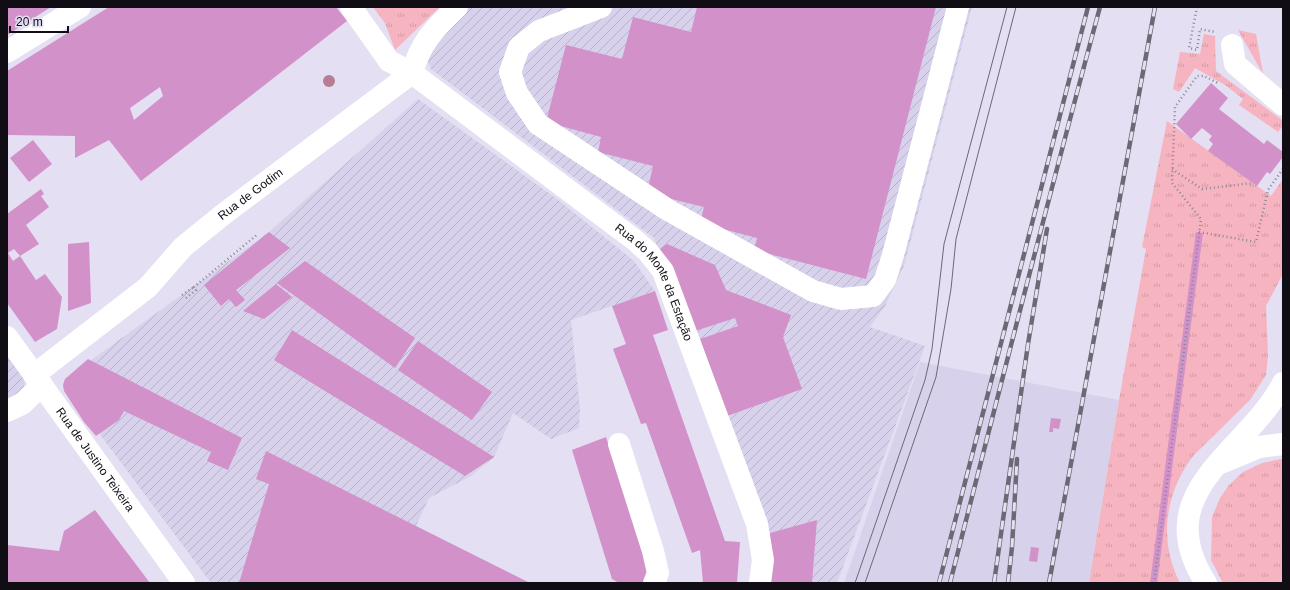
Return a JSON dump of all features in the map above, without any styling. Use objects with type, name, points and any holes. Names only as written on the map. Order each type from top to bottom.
[{"type":"street","points":[[7,52],[80,7]]},
{"type":"street","name":"Rua do Monte da Estação","points":[[351,7],[389,61],[412,73],[636,241],[648,252],[663,271],[757,524],[763,560],[760,583]]},
{"type":"street","points":[[412,73],[422,46],[438,25],[457,7]]},
{"type":"street","points":[[590,9],[539,31],[519,47],[510,72],[517,93],[538,124],[668,210],[813,290],[841,298],[873,296],[884,280],[893,255],[958,7]]},
{"type":"street","points":[[1232,45],[1235,64],[1283,106]]},
{"type":"street","name":"Rua de Godim","points":[[7,411],[22,404],[38,380],[148,287],[183,247],[225,213],[412,73]]},
{"type":"street","name":"Rua de Justino Teixeira","points":[[7,337],[184,583]]},
{"type":"street","points":[[1206,583],[1195,565],[1189,540],[1188,528],[1190,514],[1197,493],[1207,475],[1263,414],[1283,383]]},
{"type":"street","points":[[619,444],[653,551],[658,573],[654,583]]},
{"type":"street","points":[[1216,465],[1259,447],[1283,444]]},
{"type":"path","points":[[1197,7],[1189,48],[1196,50],[1200,28],[1215,32]]},
{"type":"path","points":[[1154,583],[1201,219],[1172,182],[1175,107],[1197,76],[1204,76],[1218,83]]},
{"type":"path","points":[[1172,169],[1202,189],[1253,183]]},
{"type":"path","points":[[1199,232],[1256,242],[1268,190],[1283,169]]},
{"type":"path","points":[[182,295],[194,287],[258,234]]},
{"type":"path","points":[[186,298],[196,290],[194,287]]},
{"type":"shaded area","points":[[468,7],[972,7],[904,266],[885,306],[870,327],[925,346],[837,583],[766,583],[770,557],[770,533],[654,238],[431,69],[428,62],[431,49]]},
{"type":"shaded area","points":[[418,99],[557,199],[634,261],[655,291],[571,320],[580,409],[579,428],[551,439],[513,413],[494,457],[471,476],[429,498],[416,526],[529,583],[211,583],[63,385],[65,379],[269,232]]},
{"type":"shaded area","points":[[7,354],[25,379],[24,390],[7,399]]},
{"type":"shaded area","points":[[920,362],[1119,400],[1089,583],[844,583]]},
{"type":"green space","points":[[373,7],[440,7],[395,50],[385,23]]},
{"type":"green space","points":[[1238,30],[1256,34],[1263,74]]},
{"type":"green space","points":[[1204,34],[1215,36],[1216,71],[1282,120],[1282,127],[1278,132],[1239,105],[1243,99],[1225,85],[1195,68],[1179,92],[1173,89],[1180,52],[1200,54]]},
{"type":"green space","points":[[1167,121],[1271,196],[1283,179],[1283,274],[1266,306],[1268,355],[1266,375],[1250,400],[1194,455],[1184,469],[1176,485],[1171,500],[1167,533],[1173,567],[1180,583],[1089,583],[1119,400],[1146,249],[1142,247]]},
{"type":"green space","points":[[1281,459],[1283,460],[1283,583],[1223,583],[1211,560],[1212,517],[1220,498],[1229,485],[1243,472],[1262,463]]},
{"type":"building","points":[[7,7],[51,7],[7,35]]},
{"type":"building","points":[[109,7],[336,7],[347,21],[141,181],[109,140],[75,158],[75,136],[7,135],[7,71]],"holes":[[[160,87],[163,96],[134,120],[130,108]]]},
{"type":"building","points":[[697,7],[936,7],[866,279],[754,250],[757,238],[700,223],[704,207],[647,193],[653,166],[598,152],[601,137],[546,122],[566,45],[622,59],[633,17],[691,32]]},
{"type":"building","points":[[1211,83],[1228,98],[1219,109],[1264,144],[1267,140],[1283,152],[1283,157],[1270,174],[1267,172],[1257,186],[1208,151],[1213,144],[1209,140],[1212,136],[1202,128],[1191,139],[1176,124]]},
{"type":"building","points":[[33,140],[52,164],[29,182],[10,158]]},
{"type":"building","points":[[41,189],[44,194],[41,196],[49,207],[26,225],[39,244],[20,256],[36,280],[45,274],[62,297],[57,329],[35,342],[7,303],[7,214]],"holes":[[[14,249],[20,256],[13,261],[8,253]]]},
{"type":"building","points":[[269,232],[290,248],[236,290],[245,300],[236,307],[229,299],[221,306],[204,285]]},
{"type":"building","points":[[1196,232],[1203,233],[1157,583],[1150,583]]},
{"type":"building","points":[[89,242],[91,303],[68,311],[68,244]]},
{"type":"building","points":[[667,244],[715,265],[726,290],[791,315],[783,337],[802,389],[727,416],[700,339],[738,326],[735,318],[692,332],[672,269],[660,249]]},
{"type":"building","points":[[305,261],[415,338],[395,368],[277,283]]},
{"type":"building","points":[[276,284],[292,297],[264,319],[243,311]]},
{"type":"building","points":[[655,291],[668,330],[653,335],[725,541],[740,542],[737,583],[703,583],[700,550],[692,553],[646,423],[641,424],[613,349],[626,344],[612,306]]},
{"type":"building","points":[[292,330],[494,457],[465,476],[274,360]]},
{"type":"building","points":[[418,341],[492,392],[472,420],[398,370]]},
{"type":"building","points":[[88,359],[242,438],[228,470],[207,461],[211,452],[124,411],[119,420],[96,436],[84,422],[64,391],[63,385],[65,379]]},
{"type":"building","points":[[1051,418],[1061,419],[1059,429],[1053,428],[1053,432],[1049,432]]},
{"type":"building","points":[[606,437],[652,577],[648,583],[619,583],[612,579],[572,450]]},
{"type":"building","points":[[266,451],[530,583],[239,583],[269,484],[256,479]]},
{"type":"building","points":[[95,510],[150,583],[7,583],[7,545],[59,551],[64,531]]},
{"type":"building","points":[[817,520],[812,583],[766,583],[770,557],[770,533]]},
{"type":"building","points":[[1031,547],[1039,548],[1037,562],[1029,561]]},
{"type":"tram line","points":[[855,583],[925,380],[932,349],[944,244],[1007,7]]},
{"type":"tram line","points":[[865,583],[936,377],[951,289],[956,239],[1016,7]]},
{"type":"railway","points":[[939,583],[1088,7]]},
{"type":"railway","points":[[950,583],[1100,7]]},
{"type":"railway","points":[[1049,583],[1155,7]]},
{"type":"railway","points":[[994,583],[1028,344],[1047,229]]},
{"type":"railway","points":[[1008,583],[1012,547],[1017,459]]}]
